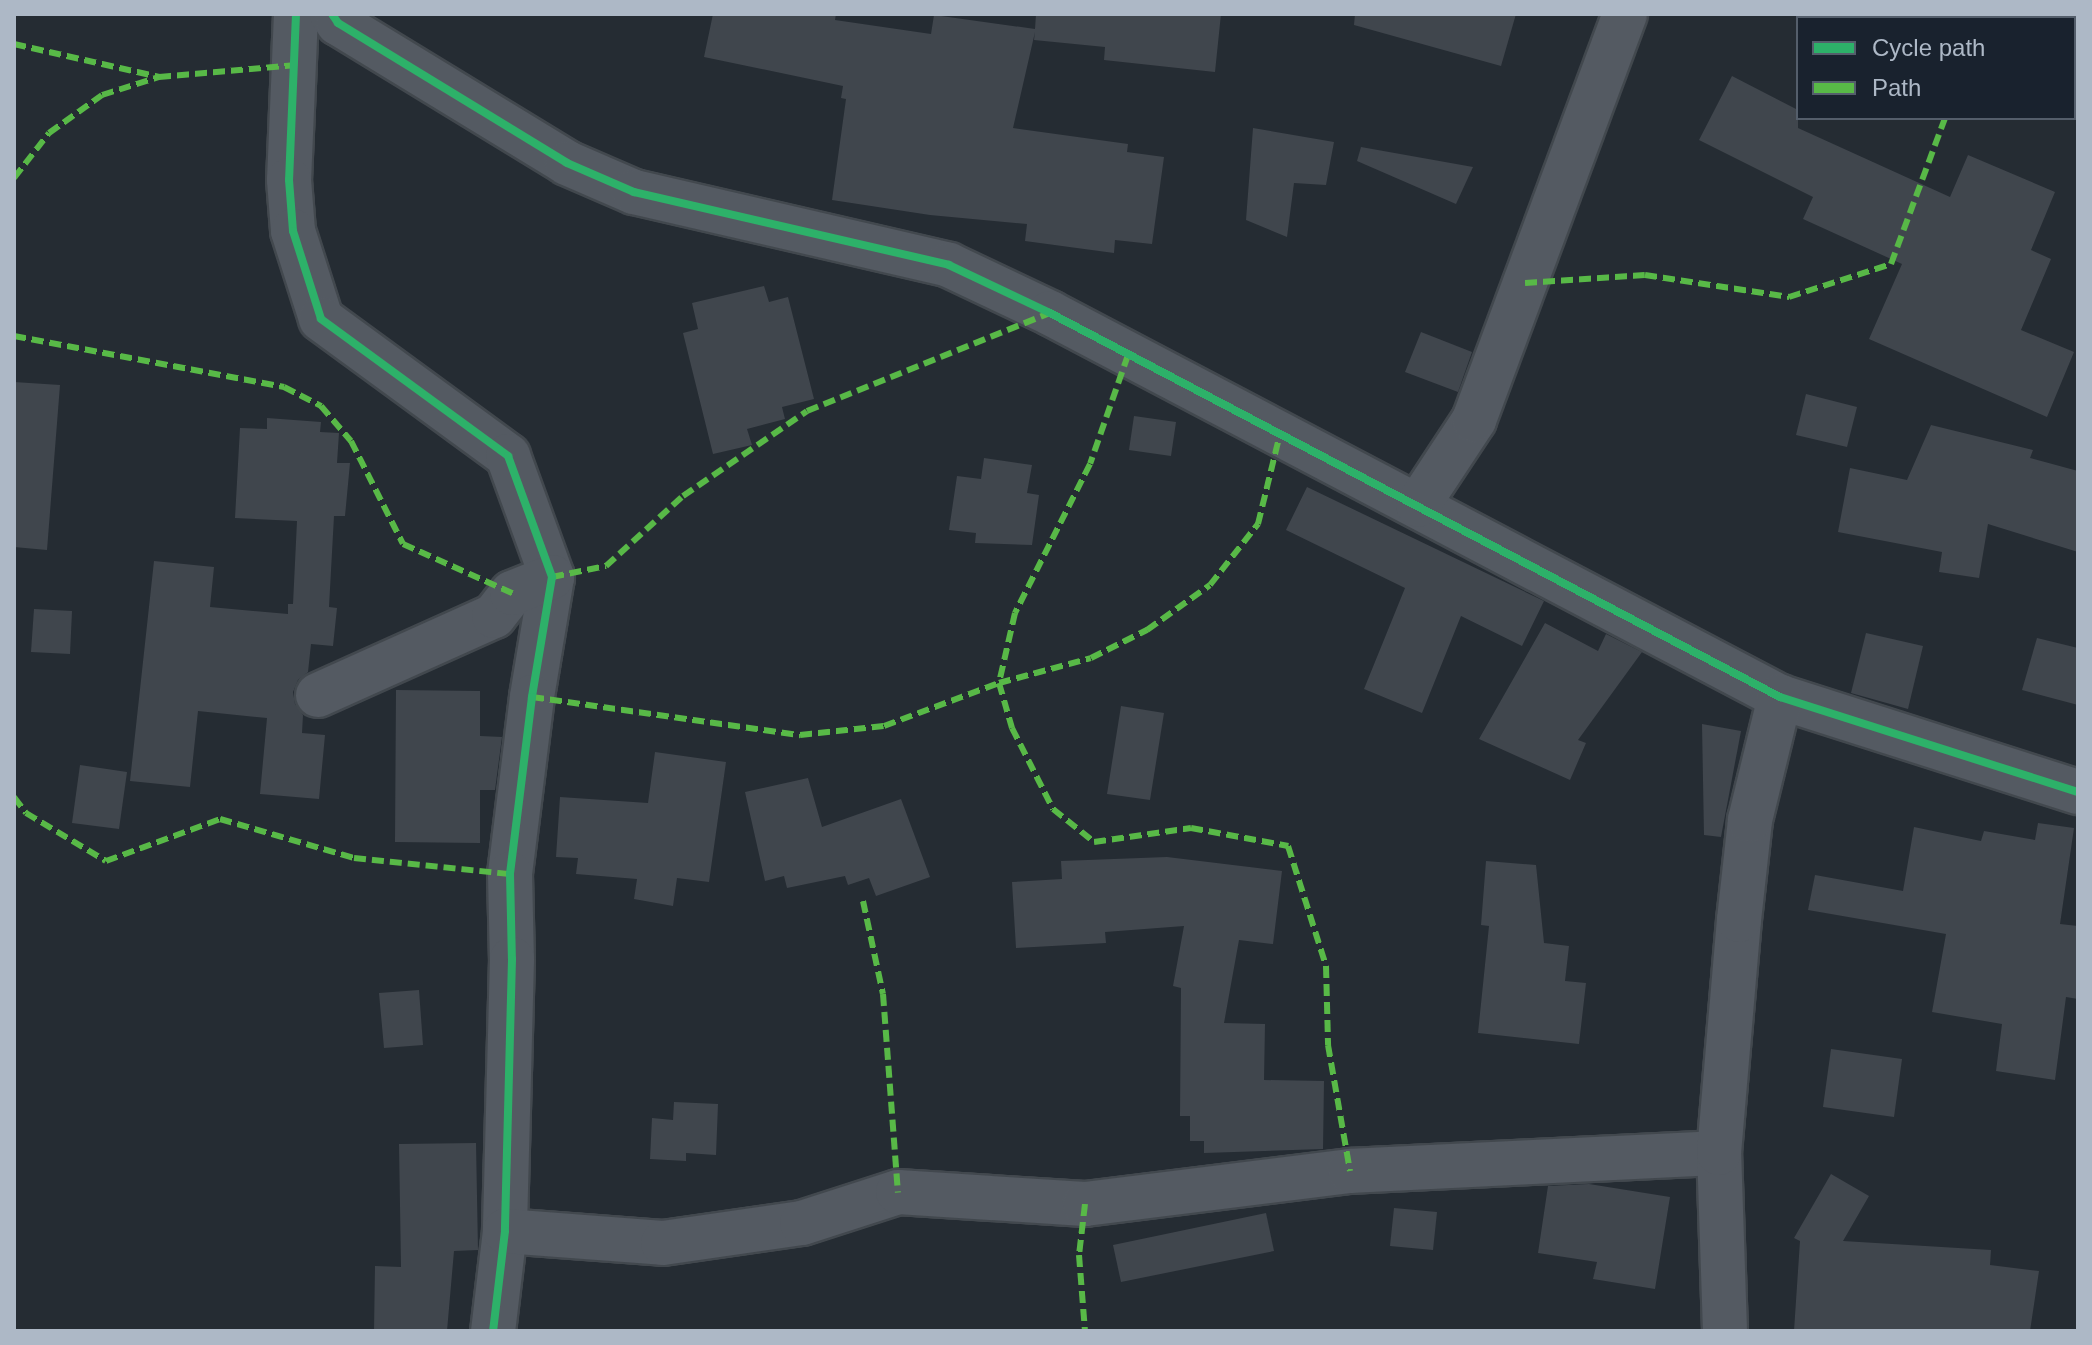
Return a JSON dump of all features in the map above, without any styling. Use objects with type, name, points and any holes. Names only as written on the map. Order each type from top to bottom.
[{"type":"street","points":[[296,14],[289,180],[292,218],[321,319],[508,456],[552,577],[532,697],[510,874],[512,959],[505,1231],[493,1331]]},
{"type":"street","points":[[332,14],[338,23],[567,163],[634,192],[949,265],[1050,313],[1780,697],[2078,792]]},
{"type":"street","points":[[1418,505],[1474,420],[1625,14]]},
{"type":"street","points":[[318,695],[494,616],[512,593],[552,577]]},
{"type":"street","points":[[1725,1331],[1719,1153],[1750,820],[1780,697]]},
{"type":"street","points":[[505,1231],[663,1243],[802,1223],[898,1192],[1085,1204],[1350,1171],[1719,1153]]},
{"type":"building","points":[[713,14],[836,14],[835,20],[931,34],[934,15],[1035,29],[1036,14],[1221,14],[1215,72],[1104,60],[1105,47],[1034,40],[1035,32],[1013,128],[1128,144],[1127,152],[1164,157],[1152,244],[1115,240],[1114,253],[1025,241],[1027,224],[930,215],[832,200],[846,99],[841,98],[843,86],[704,57]]},
{"type":"building","points":[[1355,14],[1516,14],[1501,66],[1354,25]]},
{"type":"building","points":[[1732,76],[1796,109],[1798,128],[1950,197],[1968,155],[2055,192],[2031,250],[2051,259],[2021,330],[2074,352],[2047,417],[1869,339],[1902,264],[1803,219],[1813,197],[1699,140]]},
{"type":"building","points":[[1253,128],[1334,142],[1326,185],[1294,183],[1287,237],[1246,220]]},
{"type":"building","points":[[1361,147],[1473,167],[1456,204],[1357,161]]},
{"type":"building","points":[[764,286],[769,302],[788,297],[814,399],[782,407],[785,419],[747,429],[752,445],[713,454],[683,333],[698,329],[692,303]]},
{"type":"building","points":[[1421,332],[1472,352],[1458,392],[1405,372]]},
{"type":"building","points":[[14,382],[60,385],[47,550],[14,547]]},
{"type":"building","points":[[1806,394],[1857,407],[1847,447],[1796,435]]},
{"type":"building","points":[[1134,416],[1176,422],[1171,456],[1129,450]]},
{"type":"building","points":[[267,418],[321,422],[320,432],[339,433],[337,463],[350,463],[345,516],[334,516],[329,607],[337,608],[333,646],[311,644],[308,672],[298,680],[293,692],[295,704],[303,715],[302,733],[325,735],[319,799],[260,794],[267,718],[198,711],[190,787],[130,781],[154,561],[214,567],[210,607],[288,614],[288,604],[293,604],[297,521],[235,518],[240,428],[267,429]]},
{"type":"building","points":[[1931,425],[2033,450],[2030,458],[2078,471],[2078,552],[1988,524],[1979,578],[1939,572],[1942,552],[1838,532],[1850,468],[1907,480]]},
{"type":"building","points":[[984,458],[1032,465],[1027,493],[1039,495],[1032,545],[975,543],[976,533],[949,530],[957,476],[981,479]]},
{"type":"building","points":[[1307,487],[1544,601],[1522,646],[1461,616],[1422,713],[1364,689],[1405,588],[1286,530]]},
{"type":"building","points":[[34,609],[72,611],[70,654],[31,652]]},
{"type":"building","points":[[1545,623],[1598,651],[1606,634],[1642,652],[1578,740],[1586,743],[1570,780],[1479,739]]},
{"type":"building","points":[[1866,633],[1923,646],[1908,709],[1851,693]]},
{"type":"building","points":[[2037,638],[2078,648],[2078,705],[2022,690]]},
{"type":"building","points":[[396,690],[480,691],[480,736],[502,737],[495,790],[480,790],[480,843],[395,842]]},
{"type":"building","points":[[1121,706],[1164,713],[1150,800],[1107,794]]},
{"type":"building","points":[[1702,724],[1741,731],[1721,837],[1704,835]]},
{"type":"building","points":[[655,752],[726,762],[709,882],[677,878],[673,906],[634,899],[637,879],[576,874],[578,858],[556,857],[560,797],[648,803]]},
{"type":"building","points":[[80,765],[127,772],[119,829],[72,823]]},
{"type":"building","points":[[808,778],[822,827],[901,799],[930,877],[876,896],[869,878],[848,885],[845,876],[787,888],[784,876],[765,881],[745,792]]},
{"type":"building","points":[[2038,823],[2074,828],[2060,924],[2078,926],[2078,999],[2066,997],[2055,1080],[1996,1071],[2002,1024],[1932,1012],[1946,934],[1808,910],[1815,875],[1903,891],[1914,827],[1981,841],[1984,831],[2035,840]]},
{"type":"building","points":[[1167,857],[1282,871],[1273,944],[1239,940],[1224,1023],[1265,1024],[1264,1080],[1324,1081],[1323,1149],[1204,1153],[1204,1141],[1190,1141],[1190,1116],[1180,1116],[1181,988],[1173,986],[1184,926],[1105,932],[1106,943],[1016,948],[1012,882],[1062,879],[1061,861]]},
{"type":"building","points":[[1486,861],[1536,865],[1544,943],[1569,946],[1565,981],[1586,983],[1579,1044],[1478,1033],[1489,926],[1481,925]]},
{"type":"building","points":[[419,990],[423,1045],[384,1048],[379,993]]},
{"type":"building","points":[[1831,1049],[1902,1059],[1894,1117],[1823,1107]]},
{"type":"building","points":[[674,1102],[718,1104],[716,1155],[686,1153],[686,1161],[650,1159],[652,1118],[673,1120]]},
{"type":"building","points":[[476,1143],[478,1250],[454,1251],[447,1331],[374,1331],[375,1266],[401,1267],[399,1144]]},
{"type":"building","points":[[1831,1174],[1869,1196],[1843,1241],[1991,1250],[1990,1265],[2039,1271],[2030,1331],[1794,1331],[1800,1241],[1794,1238]]},
{"type":"building","points":[[1589,1184],[1670,1197],[1655,1289],[1593,1279],[1597,1262],[1538,1253],[1548,1186]]},
{"type":"building","points":[[1394,1208],[1437,1212],[1433,1250],[1390,1246]]},
{"type":"building","points":[[1266,1213],[1274,1251],[1121,1282],[1113,1245]]},
{"type":"marked path","points":[[14,44],[159,77],[296,65]]},
{"type":"marked path","points":[[14,178],[49,133],[102,95],[159,77]]},
{"type":"marked path","points":[[1525,283],[1645,275],[1789,297],[1891,264],[1944,120]]},
{"type":"marked path","points":[[552,577],[606,566],[683,496],[807,411],[1050,313]]},
{"type":"marked path","points":[[14,336],[284,387],[321,406],[351,441],[403,544],[512,593]]},
{"type":"marked path","points":[[1128,355],[1090,464],[1015,613],[999,683],[1012,728],[1053,809],[1094,842],[1191,828],[1288,846],[1326,966],[1328,1045],[1350,1171]]},
{"type":"marked path","points":[[532,697],[800,735],[884,726],[999,683],[1091,658],[1147,630],[1210,585],[1258,524],[1280,434]]},
{"type":"marked path","points":[[14,797],[26,813],[106,861],[220,819],[354,858],[510,874]]},
{"type":"marked path","points":[[863,901],[883,994],[898,1192]]},
{"type":"marked path","points":[[1085,1204],[1079,1255],[1085,1331]]},
{"type":"cycle path","points":[[296,14],[289,180],[293,231],[321,319],[508,456],[552,577],[532,697],[510,874],[512,959],[505,1231],[493,1331]]},
{"type":"cycle path","points":[[332,14],[338,23],[567,163],[634,192],[949,265],[1050,313],[1780,697],[2078,792]]}]
